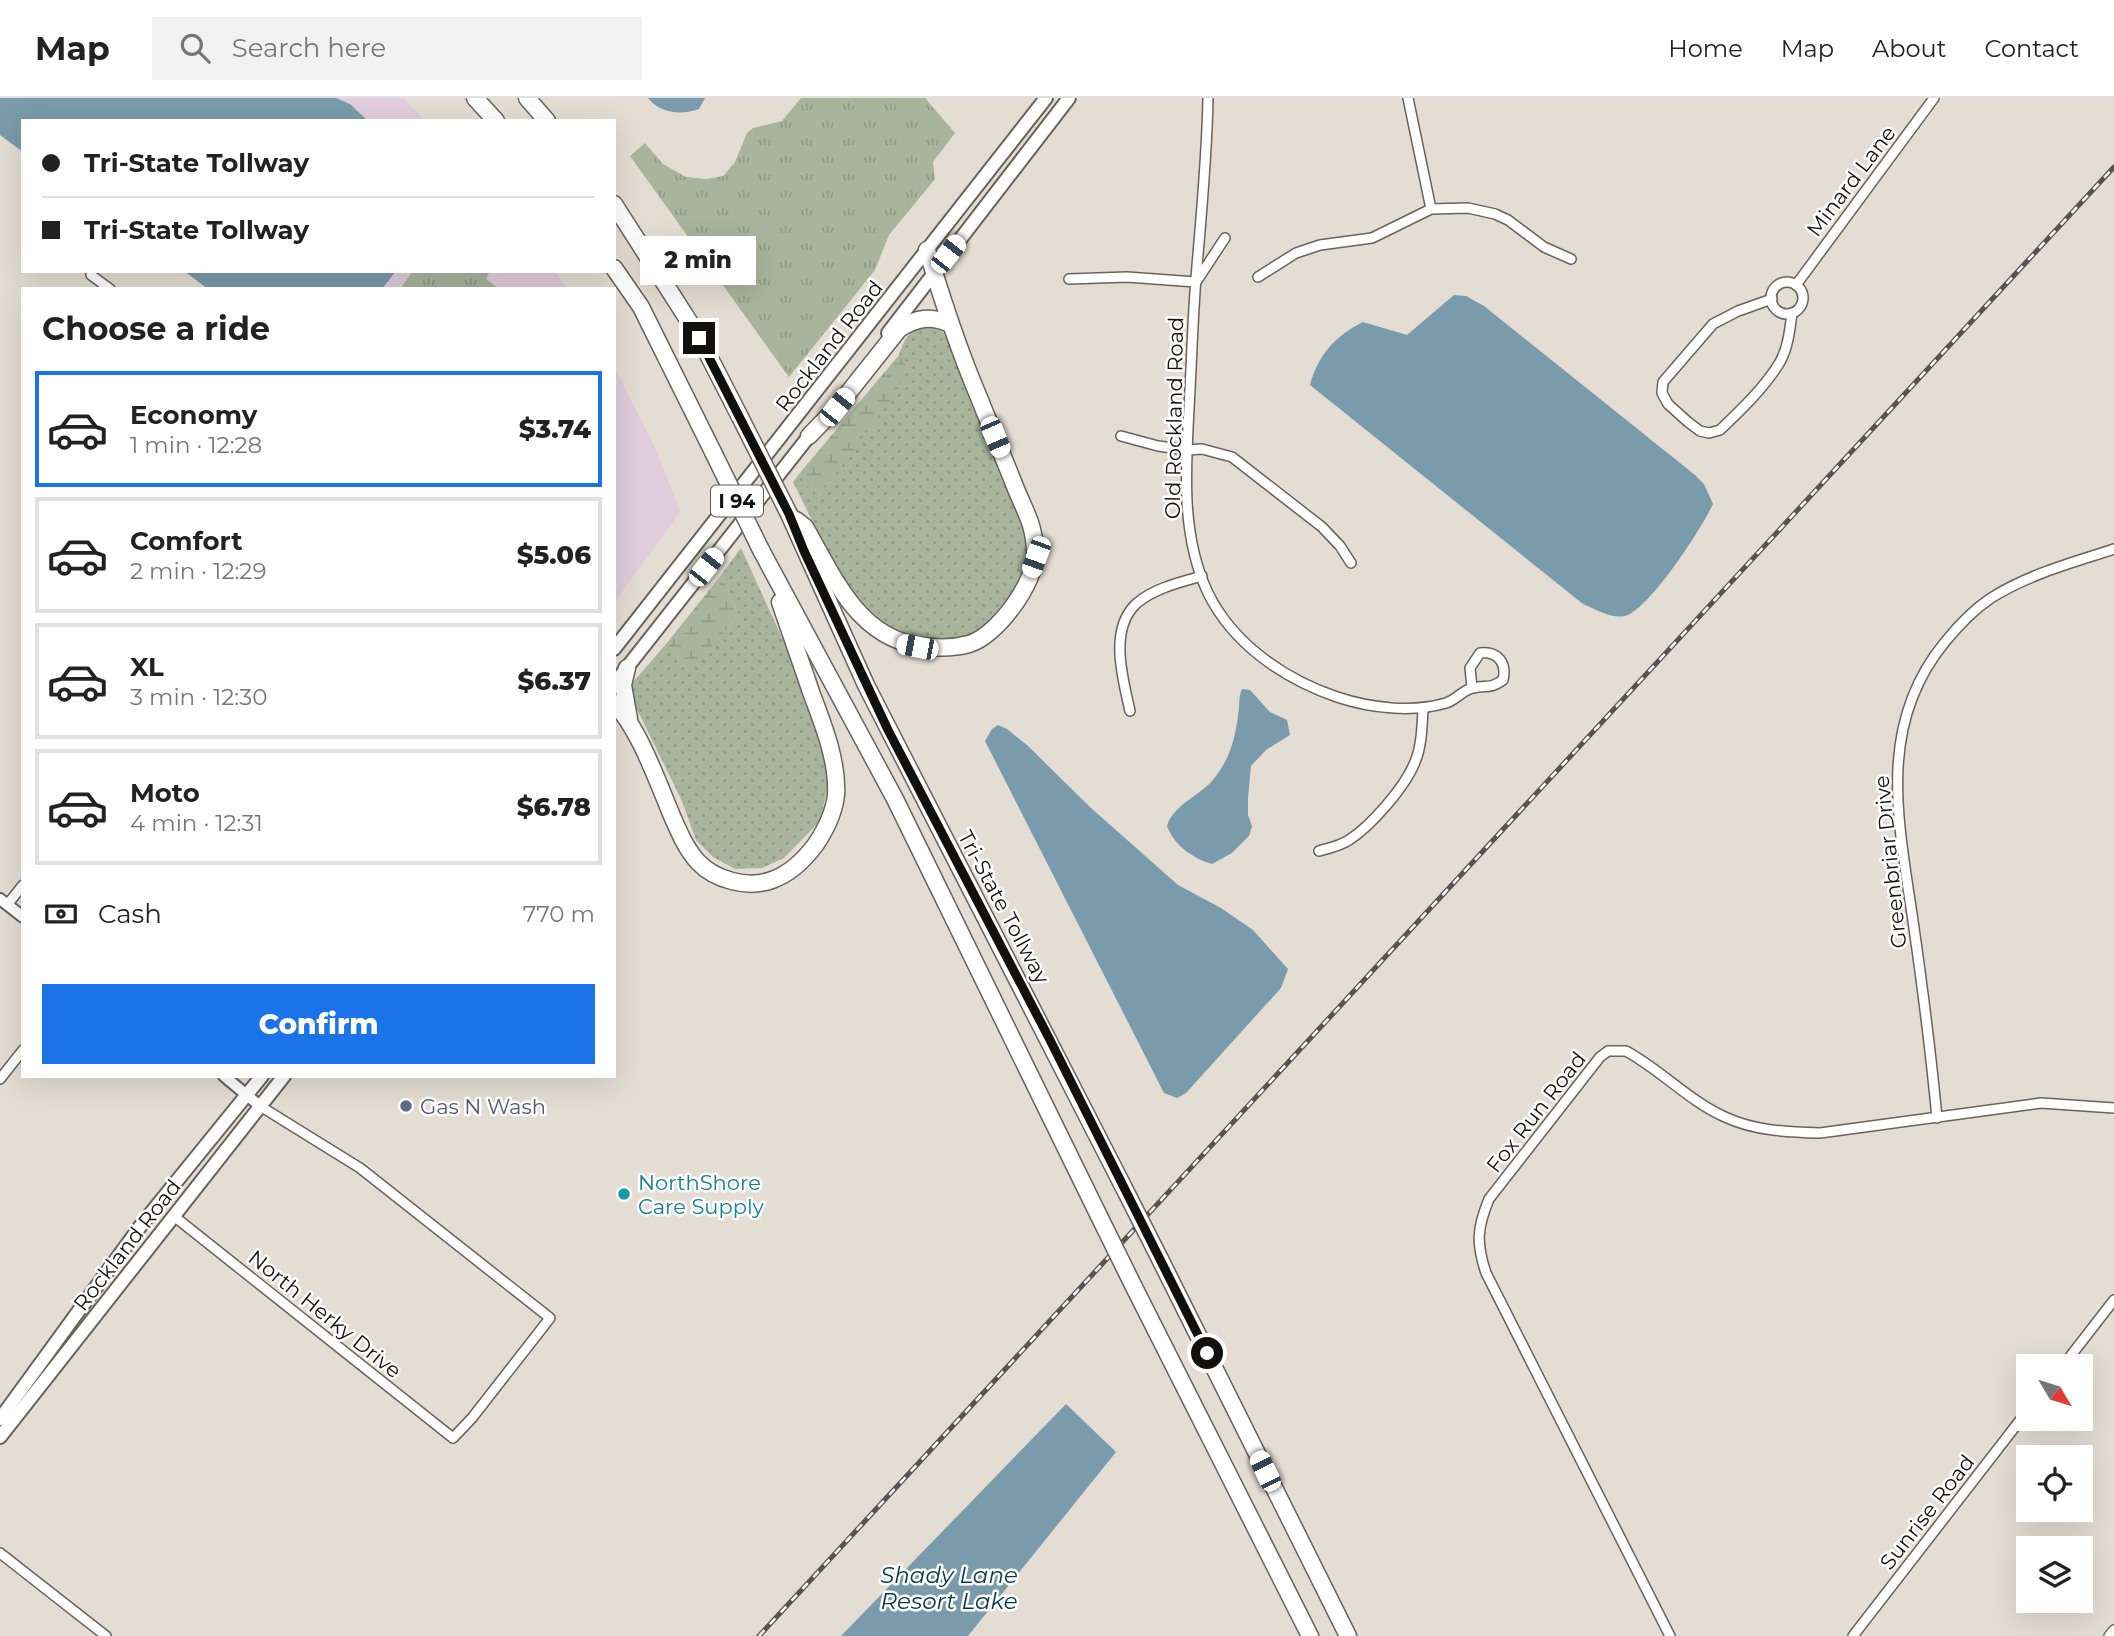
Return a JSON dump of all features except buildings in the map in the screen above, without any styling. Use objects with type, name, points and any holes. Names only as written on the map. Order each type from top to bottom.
[{"type":"highway","points":[[475,98],[494,119]]},
{"type":"highway","points":[[527,98],[545,119]]},
{"type":"highway","name":"Tri-State Tollway","points":[[616,207],[685,314],[740,417],[789,514],[866,685],[1160,1259],[1348,1636]]},
{"type":"highway","points":[[789,514],[805,527],[853,608],[878,631],[902,644],[939,648],[970,644],[988,634],[1012,610],[1026,584],[1036,557],[1032,523],[950,324],[927,250]]},
{"type":"highway","name":"I 94","points":[[616,271],[641,307],[769,566],[895,799],[1098,1216],[1310,1636]]},
{"type":"highway","points":[[809,436],[837,407],[899,329],[913,320],[930,318],[950,324]]},
{"type":"highway","points":[[616,706],[630,724],[684,842],[707,870],[735,882],[752,884],[770,881],[785,874],[810,852],[827,828],[836,796],[835,768],[823,724],[769,566]]},
{"type":"highway","points":[[626,668],[623,685],[630,724]]},
{"type":"main road","name":"Rockland Road","points":[[616,646],[1046,98]]},
{"type":"main road","name":"Rockland Road","points":[[616,681],[1069,98]]},
{"type":"main road","name":"Rockland Road","points":[[0,1419],[142,1224],[260,1078]]},
{"type":"main road","name":"Rockland Road","points":[[0,1437],[282,1078]]},
{"type":"street","name":"Old Rockland Road","points":[[1208,98],[1208,140],[1196,282],[1187,450],[1189,530],[1202,576],[1219,611],[1238,635],[1259,655],[1293,678],[1344,699],[1390,707],[1423,709],[1455,700],[1472,688],[1493,687],[1503,680],[1505,670],[1502,661],[1488,652],[1480,653],[1470,668],[1472,688]]},
{"type":"street","points":[[1408,98],[1431,209]]},
{"type":"street","name":"Minard Lane","points":[[1796,285],[1934,98]]},
{"type":"street","points":[[1258,277],[1296,253],[1320,245],[1372,238],[1431,209],[1468,208],[1495,214],[1508,220],[1544,247],[1571,259]]},
{"type":"street","points":[[1069,279],[1127,277],[1196,282],[1225,238]]},
{"type":"street","points":[[91,275],[107,287]]},
{"type":"street","name":"Minard Lane","points":[[1782,283],[1796,285],[1802,293],[1802,303],[1792,313],[1782,360],[1720,430],[1709,433],[1700,431],[1668,404],[1662,393],[1663,382],[1713,324],[1738,311],[1772,299],[1774,289],[1782,283]]},
{"type":"street","points":[[1772,299],[1778,311],[1792,313]]},
{"type":"street","points":[[1121,436],[1158,446],[1202,449],[1231,457],[1322,527],[1351,563]]},
{"type":"street","name":"Greenbriar Drive","points":[[1937,1118],[1929,1038],[1896,800],[1897,758],[1905,714],[1918,681],[1933,657],[1971,614],[1990,599],[2037,574],[2114,549]]},
{"type":"street","points":[[1130,711],[1121,667],[1121,638],[1126,618],[1137,603],[1154,593],[1202,576]]},
{"type":"street","points":[[1319,851],[1350,840],[1396,794],[1416,760],[1423,709]]},
{"type":"street","points":[[21,887],[4,902],[21,915]]},
{"type":"street","name":"Fox Run Road","points":[[1670,1636],[1486,1273],[1478,1243],[1479,1226],[1489,1199],[1600,1057],[1608,1051],[1626,1051],[1724,1116],[1754,1127],[1786,1132],[1820,1133],[2041,1103],[2114,1108]]},
{"type":"street","points":[[0,1079],[21,1053]]},
{"type":"street","points":[[226,1078],[260,1106]]},
{"type":"street","name":"North Herky Drive","points":[[175,1217],[453,1438],[480,1408],[550,1318],[360,1168],[260,1106]]},
{"type":"street","points":[[2072,1354],[2114,1300]]},
{"type":"street","name":"Sunrise Road","points":[[1853,1636],[2016,1425]]},
{"type":"street","points":[[0,1553],[106,1636]]},
{"type":"street","points":[[2109,1636],[2114,1630]]},
{"type":"shaded area","points":[[336,98],[403,98],[424,119],[366,119],[350,104]]},
{"type":"shaded area","points":[[394,273],[556,273],[567,287],[384,287]]},
{"type":"shaded area","points":[[616,370],[656,449],[680,512],[616,600]]},
{"type":"green space","points":[[801,98],[925,98],[955,133],[933,162],[935,179],[889,235],[875,270],[789,377],[630,156],[645,143],[663,164],[686,177],[706,179],[723,176],[735,162],[747,133],[753,128],[782,121]]},
{"type":"green space","points":[[412,273],[489,273],[486,279],[496,287],[401,287]]},
{"type":"green space","points":[[923,324],[935,327],[956,341],[1016,502],[1033,556],[1019,593],[968,644],[918,643],[874,622],[832,561],[793,482],[799,474],[818,498],[907,366],[899,355],[901,349],[911,333]]},
{"type":"green space","points":[[899,355],[907,366],[898,390],[817,499],[799,474]]},
{"type":"green space","points":[[741,548],[789,653],[818,732],[830,777],[820,821],[784,858],[762,868],[735,869],[713,857],[696,840],[681,799],[633,701],[630,689],[667,643],[689,671],[739,615],[721,575]]},
{"type":"green space","points":[[721,575],[739,615],[689,672],[667,643]]},
{"type":"water","points":[[0,98],[336,98],[350,104],[366,119],[21,119],[21,151],[0,135]]},
{"type":"water","points":[[648,98],[705,98],[699,109],[672,112],[659,107]]},
{"type":"water","points":[[187,273],[394,273],[384,287],[205,287]]},
{"type":"water","points":[[1454,295],[1466,296],[1484,306],[1704,484],[1713,504],[1707,515],[1674,567],[1647,599],[1625,616],[1604,613],[1583,604],[1310,385],[1318,364],[1329,347],[1353,327],[1363,322],[1407,335]]},
{"type":"water","points":[[1242,689],[1250,690],[1270,712],[1287,720],[1290,735],[1266,750],[1251,766],[1248,815],[1252,826],[1249,836],[1232,853],[1212,864],[1185,850],[1174,839],[1167,826],[1176,811],[1211,782],[1225,762],[1235,732]]},
{"type":"water","points":[[998,725],[1028,746],[1091,808],[1178,885],[1221,908],[1253,930],[1288,969],[1281,988],[1186,1093],[1177,1098],[1164,1093],[985,741],[992,729]]},
{"type":"water","name":"Shady Lane Resort Lake","points":[[1066,1404],[1116,1452],[968,1636],[841,1636]]},
{"type":"railway","points":[[759,1636],[2114,167]]},
{"type":"place","name":"Gas N Wash","points":[[406,1106]]},
{"type":"place","name":"NorthShore Care Supply","points":[[624,1194]]},
{"type":"route","points":[[699,338],[789,514],[888,730],[1049,1038],[1207,1353]]}]
